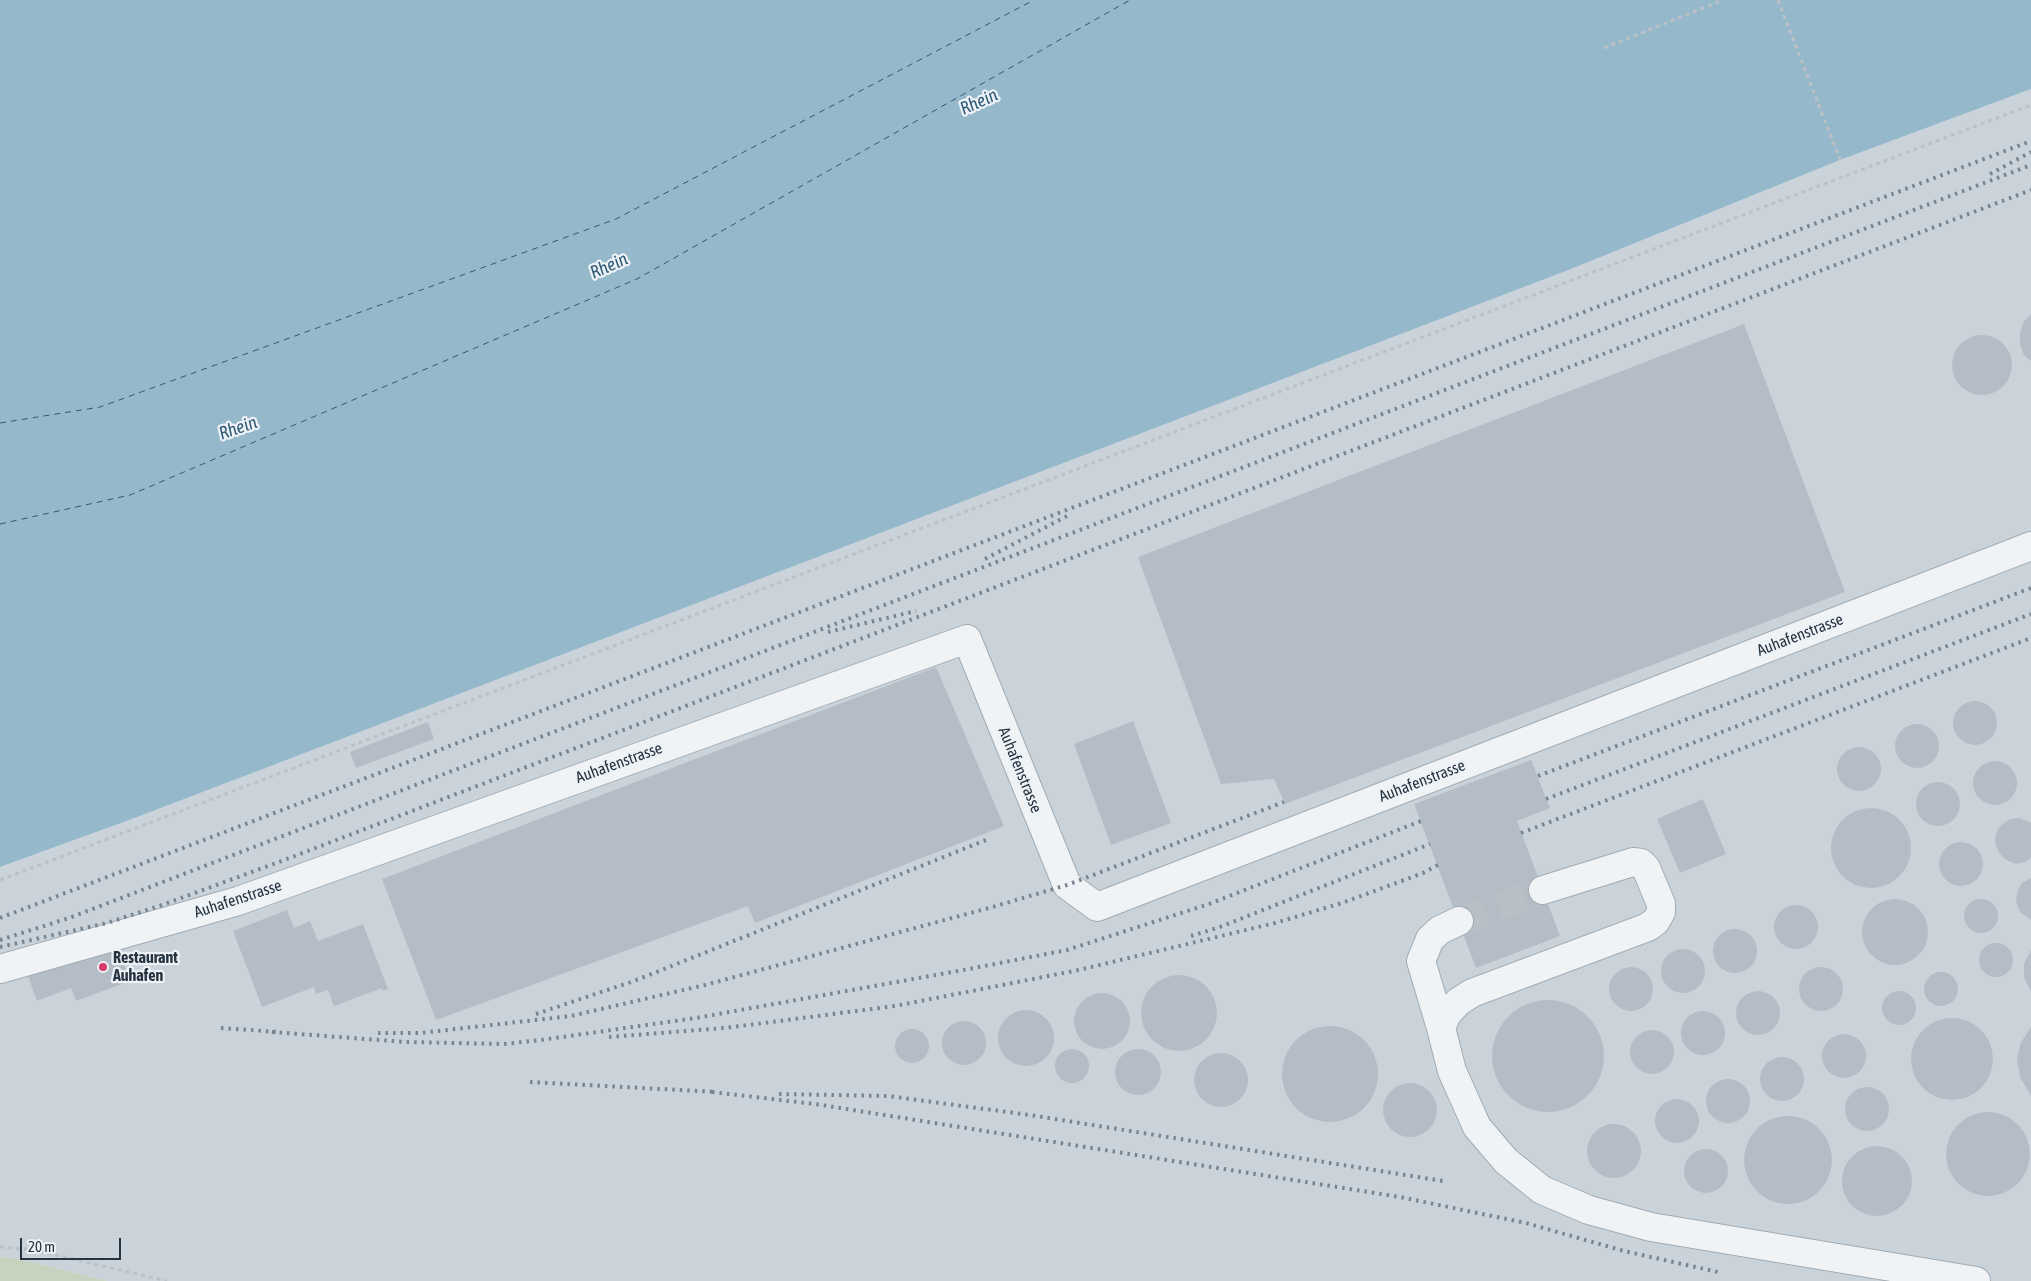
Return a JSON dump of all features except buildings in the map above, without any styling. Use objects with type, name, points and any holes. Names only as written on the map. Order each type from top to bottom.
[{"type":"street","name":"Auhafenstrasse","points":[[0,969],[238,901],[966,639],[1067,885],[1096,907],[2031,546]]},
{"type":"street","points":[[1441,1028],[1447,1014],[1458,1002],[1472,993],[1648,928],[1656,921],[1660,912],[1660,904],[1646,868],[1641,863],[1624,864],[1543,890]]},
{"type":"street","points":[[1459,920],[1440,930],[1430,939],[1421,961],[1452,1071],[1476,1127],[1506,1161],[1542,1190],[1589,1210],[1651,1227],[1976,1281]]},
{"type":"path","points":[[1604,48],[1723,0]]},
{"type":"path","points":[[1778,0],[1840,160]]},
{"type":"path","points":[[0,880],[2031,104]]},
{"type":"path","points":[[0,1247],[34,1250],[167,1281]]},
{"type":"shaded area","points":[[2031,89],[2031,1281],[108,1281],[15,1258],[0,1257],[0,867],[132,819],[1571,269],[1840,160]]},
{"type":"green space","points":[[0,1257],[15,1258],[108,1281],[0,1281]]},
{"type":"water","name":"Rhein","points":[[0,0],[2031,0],[2031,89],[1840,160],[1571,269],[132,819],[0,867]]},
{"type":"ferry route","points":[[0,423],[100,407],[616,219],[1034,0]]},
{"type":"ferry route","points":[[0,524],[130,495],[637,279],[1130,0]]},
{"type":"tunnel","points":[[1459,921],[1543,890]]},
{"type":"railway","points":[[0,918],[2031,141]]},
{"type":"railway","points":[[1990,174],[2031,152]]},
{"type":"railway","points":[[0,940],[69,918],[2031,165]]},
{"type":"railway","points":[[0,947],[107,923],[279,862],[2031,190]]},
{"type":"railway","points":[[985,559],[1067,516]]},
{"type":"railway","points":[[1538,776],[2031,588]]},
{"type":"railway","points":[[828,632],[916,611]]},
{"type":"railway","points":[[1546,799],[2031,614]]},
{"type":"railway","points":[[1521,833],[2031,638]]},
{"type":"railway","points":[[378,1033],[420,1033],[571,1016],[705,985],[1067,885],[1284,802]]},
{"type":"railway","points":[[272,1032],[406,1042],[504,1044],[696,1018],[969,969],[1067,950],[1209,904],[1421,821]]},
{"type":"railway","points":[[536,1014],[634,981],[986,840]]},
{"type":"railway","points":[[1191,936],[1220,927],[1430,844]]},
{"type":"railway","points":[[609,1037],[725,1028],[895,1006],[1079,970],[1275,923],[1342,903],[1423,873],[1438,865]]},
{"type":"railway","points":[[221,1028],[278,1032]]},
{"type":"railway","points":[[530,1082],[717,1092]]},
{"type":"railway","points":[[712,1092],[815,1104],[1400,1197],[1526,1223],[1624,1251],[1718,1272]]},
{"type":"railway","points":[[779,1094],[888,1096],[1030,1115],[1443,1181]]},
{"type":"place","name":"Restaurant Auhafen","points":[[103,967]]}]
